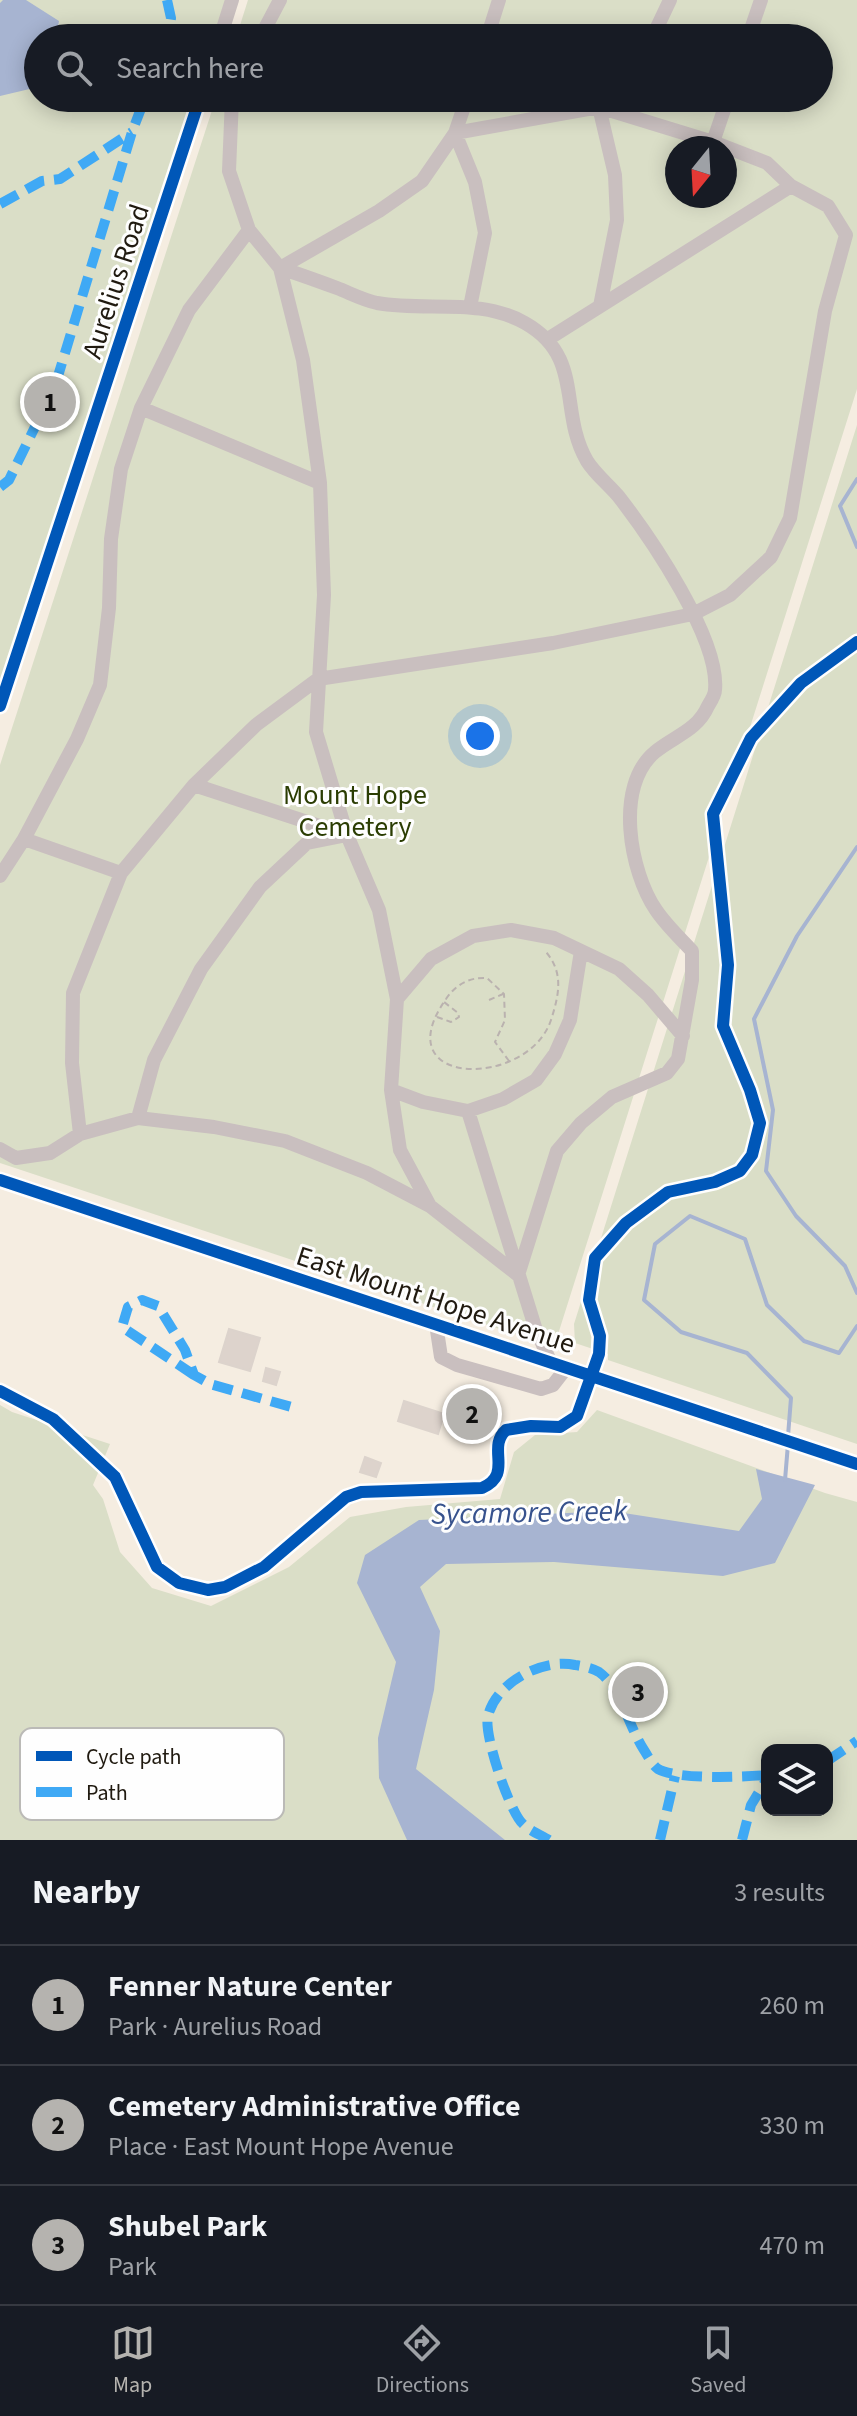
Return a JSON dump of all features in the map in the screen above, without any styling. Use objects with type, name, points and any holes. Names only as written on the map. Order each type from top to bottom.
[{"type":"street","points":[[224,24],[232,0]]},
{"type":"street","points":[[267,24],[280,0]]},
{"type":"street","points":[[491,24],[499,0]]},
{"type":"street","points":[[659,24],[670,0]]},
{"type":"street","points":[[753,24],[761,0]]},
{"type":"street","name":"Aurelius Road","points":[[0,706],[195,112]]},
{"type":"street","points":[[231,112],[229,171],[249,230],[280,268],[303,360],[320,483],[324,595],[316,732],[347,835],[379,910],[397,999],[391,1090],[400,1150],[430,1206]]},
{"type":"street","points":[[280,268],[379,211],[422,181],[455,133],[462,112]]},
{"type":"street","points":[[455,133],[559,112]]},
{"type":"street","points":[[600,306],[617,220],[615,175],[605,112]]},
{"type":"street","points":[[629,112],[696,136]]},
{"type":"street","points":[[715,136],[723,112]]},
{"type":"street","points":[[455,133],[475,182],[485,233],[470,307]]},
{"type":"street","points":[[80,1134],[72,1063],[73,993],[121,873],[194,785],[256,725],[318,679],[553,643],[693,614],[730,595],[771,557],[790,518],[825,311],[846,235],[828,206],[791,186],[767,163],[737,151]]},
{"type":"street","points":[[548,339],[791,186]]},
{"type":"street","points":[[0,876],[24,839],[77,739],[100,685],[109,608],[111,539],[121,469],[141,408],[189,310],[249,230]]},
{"type":"street","points":[[280,268],[374,302],[499,311],[548,339],[568,377],[577,440],[588,463],[617,495],[649,539],[693,614],[711,654],[715,691],[702,720],[653,753],[634,781],[630,816],[631,847],[654,908],[692,951],[692,980],[678,1059],[667,1073],[612,1097],[581,1123],[557,1151],[518,1275]]},
{"type":"street","points":[[141,408],[320,483]]},
{"type":"street","points":[[194,785],[347,835]]},
{"type":"street","points":[[138,1118],[154,1060],[201,969],[260,887],[307,843],[347,835]]},
{"type":"street","points":[[24,839],[121,873]]},
{"type":"street","points":[[397,999],[431,959],[473,936],[511,930],[554,938],[619,969],[648,995],[683,1036]]},
{"type":"street","points":[[391,1090],[423,1102],[468,1111],[503,1099],[536,1080],[555,1054],[570,1020],[581,951]]},
{"type":"street","points":[[468,1111],[518,1275],[550,1361]]},
{"type":"street","points":[[0,1149],[16,1158],[50,1153],[80,1134],[138,1118],[214,1127],[285,1141],[367,1173],[430,1206],[518,1275]]},
{"type":"street","name":"East Mount Hope Avenue","points":[[0,1180],[857,1464]]},
{"type":"street","points":[[436,1324],[441,1357],[457,1365],[541,1389],[553,1385],[567,1367]]},
{"type":"path","points":[[509,1061],[495,1042],[505,1020],[504,994],[487,978],[465,981],[451,992],[435,1016],[430,1047],[432,1054],[443,1062],[467,1070],[488,1068],[509,1061],[529,1052],[546,1035],[555,1007],[559,981],[557,965],[547,952]]},
{"type":"path","points":[[489,1000],[504,994]]},
{"type":"path","points":[[435,1016],[451,1022],[459,1017],[444,1002]]},
{"type":"green space","points":[[0,0],[232,0],[224,24],[24,24],[24,112],[195,112],[0,706]]},
{"type":"green space","name":"Mount Hope Cemetery","points":[[248,0],[857,0],[857,389],[554,1347],[0,1163],[0,765],[211,112],[833,112],[833,24],[240,24]]},
{"type":"green space","points":[[857,425],[857,1444],[608,1360],[608,1354],[575,1343],[574,1324]]},
{"type":"green space","points":[[0,1405],[12,1412],[110,1444],[93,1485],[103,1499],[120,1552],[152,1588],[211,1606],[289,1567],[350,1517],[406,1507],[500,1499],[514,1452],[535,1435],[577,1432],[597,1410],[857,1502],[857,1840],[0,1840]]},
{"type":"water","points":[[3,0],[26,0],[59,21],[58,24],[24,24],[24,90],[0,96],[0,3]]},
{"type":"water","points":[[756,1469],[815,1485],[775,1563],[723,1576],[554,1562],[446,1564],[420,1587],[440,1631],[434,1690],[416,1769],[505,1840],[407,1840],[379,1778],[378,1738],[396,1662],[357,1583],[365,1555],[419,1520],[611,1511],[739,1531],[762,1499]]},
{"type":"building","points":[[229,1329],[260,1338],[250,1371],[219,1362]]},
{"type":"building","points":[[266,1368],[280,1372],[276,1385],[263,1381]]},
{"type":"building","points":[[404,1401],[444,1414],[438,1434],[398,1421]]},
{"type":"building","points":[[464,1403],[484,1410],[479,1424],[471,1421],[469,1427],[458,1423]]},
{"type":"building","points":[[365,1457],[381,1463],[376,1477],[360,1472]]},
{"type":"waterway","name":"Sycamore Creek","points":[[857,479],[840,506],[857,547]]},
{"type":"waterway","name":"Sycamore Creek","points":[[857,847],[797,936],[754,1019],[773,1110],[766,1171],[796,1216],[845,1266],[857,1293]]},
{"type":"waterway","name":"Sycamore Creek","points":[[788,1436],[791,1398],[747,1353],[681,1332],[644,1300],[655,1244],[690,1216],[745,1239],[767,1305],[804,1341],[839,1353],[857,1326]]},
{"type":"waterway","name":"Sycamore Creek","points":[[785,1480],[788,1444]]},
{"type":"marked path","points":[[167,0],[170,24]]},
{"type":"marked path","points":[[0,487],[9,480],[55,386],[140,112]]},
{"type":"marked path","points":[[0,204],[42,181],[60,179],[132,132]]},
{"type":"marked path","points":[[194,1375],[122,1327],[128,1307],[142,1300],[158,1306],[185,1350],[194,1375],[210,1384],[295,1408]]},
{"type":"marked path","points":[[549,1840],[526,1826],[511,1805],[499,1773],[488,1725],[488,1716],[500,1693],[522,1675],[549,1665],[584,1667],[599,1672],[613,1687],[639,1741],[658,1769],[695,1776],[761,1775]]},
{"type":"marked path","points":[[833,1757],[857,1741]]},
{"type":"marked path","points":[[660,1840],[675,1776]]},
{"type":"marked path","points":[[742,1840],[751,1805],[761,1789]]},
{"type":"cycle path","points":[[0,706],[195,112]]},
{"type":"cycle path","points":[[0,1391],[53,1419],[115,1477],[157,1567],[179,1583],[208,1590],[225,1587],[264,1567],[346,1497],[361,1492],[482,1488],[496,1476],[498,1445],[506,1430],[531,1426],[560,1427],[577,1416],[599,1354],[600,1336],[589,1300],[595,1258],[626,1223],[668,1192],[715,1182],[740,1171],[752,1155],[760,1123],[750,1090],[723,1026],[728,965],[713,814],[751,738],[801,683],[857,642]]},
{"type":"cycle path","points":[[0,1180],[857,1464]]},
{"type":"place","name":"Fenner Nature Center","points":[[50,402]]},
{"type":"place","name":"Cemetery Administrative Office","points":[[472,1414]]},
{"type":"place","name":"Shubel Park","points":[[638,1692]]}]
